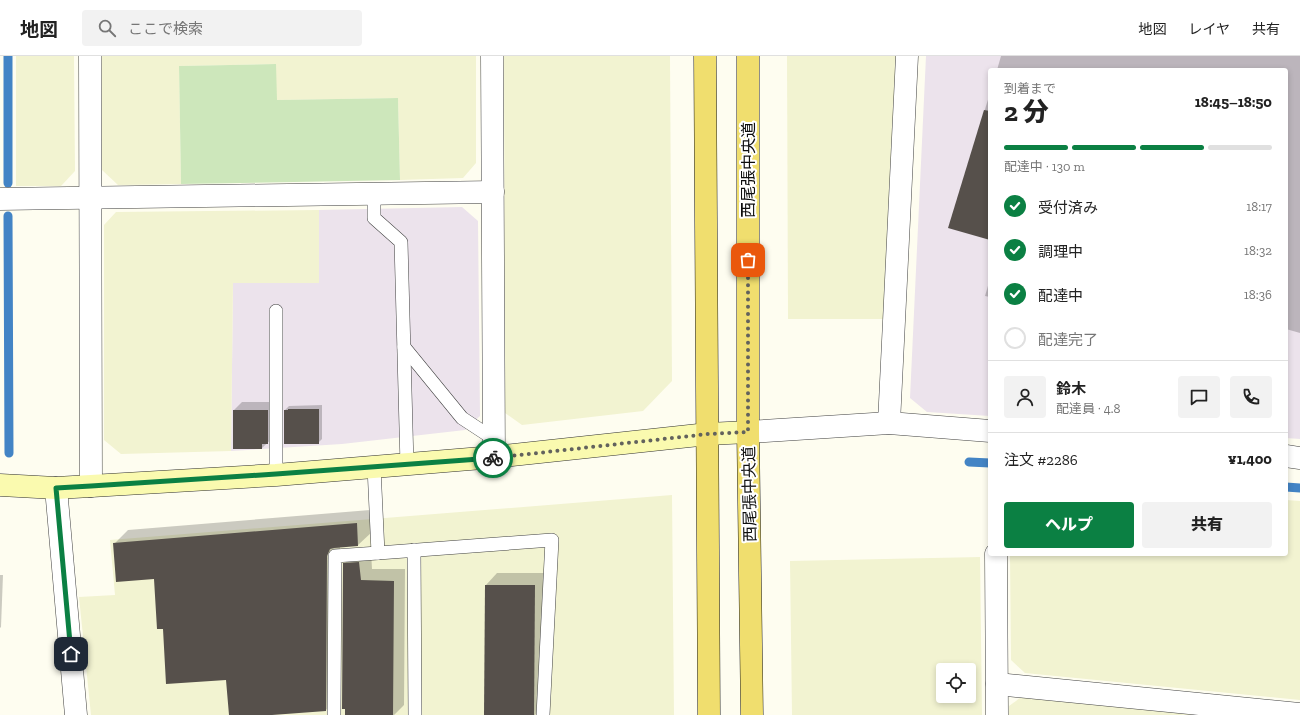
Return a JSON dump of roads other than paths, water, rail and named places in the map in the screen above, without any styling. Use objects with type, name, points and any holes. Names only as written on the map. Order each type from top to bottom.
[{"type":"main road","points":[[705,56],[709,715]]},
{"type":"main road","name":"西尾張中央道","points":[[748,56],[748,432],[752,715]]},
{"type":"street","points":[[90,56],[91,486]]},
{"type":"street","points":[[492,56],[494,448]]},
{"type":"street","points":[[889,422],[907,56]]},
{"type":"street","points":[[0,199],[493,192]]},
{"type":"street","points":[[0,485],[56,488],[407,465],[494,448],[889,422],[988,431]]},
{"type":"street","points":[[1288,456],[1300,458]]},
{"type":"street","points":[[56,488],[76,715]]},
{"type":"street","points":[[996,556],[997,715]]},
{"type":"street","points":[[996,684],[1300,714]]},
{"type":"lane","points":[[374,194],[374,218],[401,242],[407,465]]},
{"type":"lane","points":[[276,311],[276,474]]},
{"type":"lane","points":[[404,347],[462,418],[494,448]]},
{"type":"lane","points":[[374,467],[378,552]]},
{"type":"lane","points":[[334,715],[335,556],[552,540],[543,715]]},
{"type":"lane","points":[[414,550],[415,715]]},
{"type":"waterway","points":[[8,56],[8,183]]},
{"type":"waterway","points":[[8,216],[9,453]]},
{"type":"waterway","points":[[969,462],[988,463]]},
{"type":"waterway","points":[[1288,487],[1300,488]]}]
